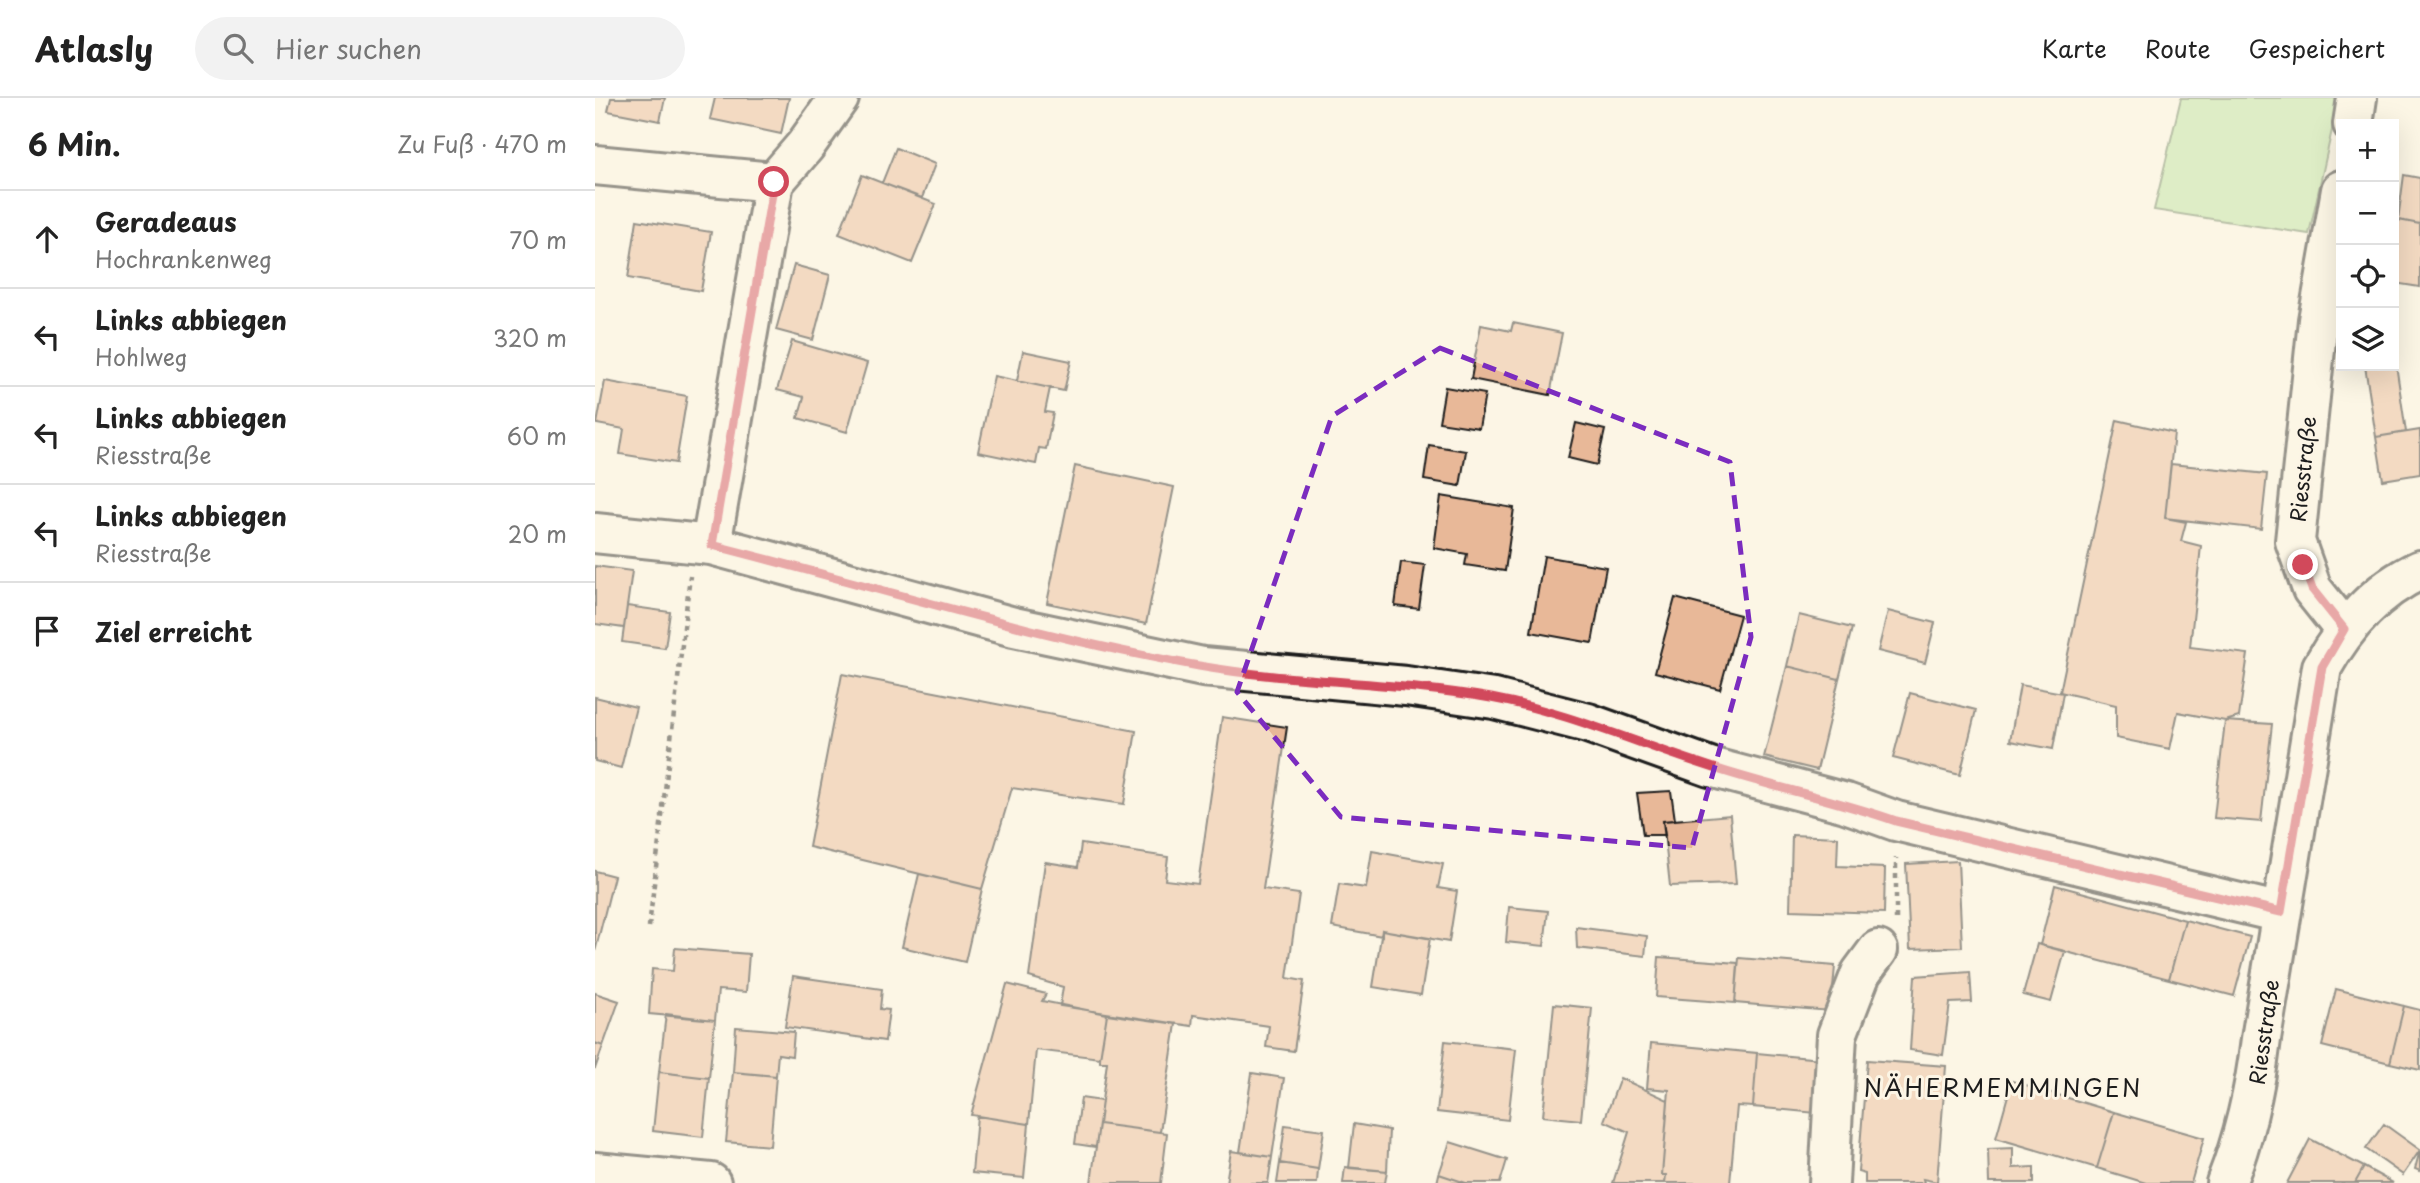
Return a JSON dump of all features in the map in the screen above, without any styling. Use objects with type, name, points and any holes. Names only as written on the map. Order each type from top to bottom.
[{"type":"street","points":[[712,545],[774,182],[805,146],[839,98]]},
{"type":"street","points":[[2354,119],[2357,98]]},
{"type":"street","points":[[595,165],[774,182]]},
{"type":"street","name":"Riesstraße","points":[[2226,1183],[2248,1125],[2254,1097],[2281,912],[2322,667],[2344,629],[2312,589],[2295,541],[2318,320],[2336,218]]},
{"type":"street","points":[[595,533],[712,545],[1014,627],[1203,667],[1406,686],[1494,699],[1588,723],[1710,767],[1846,803],[1896,821],[2281,912]]},
{"type":"street","points":[[2344,629],[2394,582],[2420,570]]},
{"type":"street","points":[[1829,1183],[1837,1035],[1861,973],[1878,950]]},
{"type":"street","points":[[595,1172],[711,1183]]},
{"type":"path","points":[[649,927],[693,556],[712,545]]},
{"type":"path","points":[[1878,950],[1897,917],[1896,821]]},
{"type":"highlighted area","points":[[1440,348],[1730,462],[1751,637],[1692,848],[1341,817],[1237,692],[1332,416]]},
{"type":"green space","points":[[2181,98],[2339,98],[2309,234],[2154,210]]},
{"type":"building","points":[[611,98],[665,98],[660,121],[608,111]]},
{"type":"building","points":[[715,98],[789,98],[781,134],[710,119]]},
{"type":"building","points":[[896,148],[935,164],[922,198],[882,183]]},
{"type":"building","points":[[862,175],[936,204],[912,263],[839,234]]},
{"type":"building","points":[[2404,175],[2420,178],[2420,224],[2399,220]]},
{"type":"building","points":[[637,220],[711,232],[701,291],[628,278]]},
{"type":"building","points":[[2399,220],[2420,224],[2420,287],[2399,284]]},
{"type":"building","points":[[794,265],[830,275],[813,340],[776,330]]},
{"type":"building","points":[[1513,323],[1562,333],[1550,395],[1471,379],[1481,325],[1511,331]]},
{"type":"building","points":[[792,341],[867,363],[847,432],[798,418],[804,397],[777,390]]},
{"type":"building","points":[[1023,351],[1071,361],[1064,391],[1017,381]]},
{"type":"building","points":[[2366,371],[2397,371],[2406,432],[2376,437]]},
{"type":"building","points":[[994,376],[1050,388],[1045,412],[1053,413],[1046,449],[1039,448],[1036,464],[978,452]]},
{"type":"building","points":[[605,381],[687,396],[676,463],[620,454],[624,429],[597,424]]},
{"type":"building","points":[[1445,387],[1485,394],[1479,428],[1439,422]]},
{"type":"building","points":[[2117,420],[2174,433],[2165,518],[2186,522],[2181,541],[2201,546],[2190,647],[2248,654],[2239,717],[2225,721],[2178,712],[2170,749],[2116,738],[2116,705],[2060,692]]},
{"type":"building","points":[[1576,423],[1605,430],[1597,465],[1568,458]]},
{"type":"building","points":[[2420,430],[2420,474],[2383,480],[2376,437]]},
{"type":"building","points":[[1429,445],[1466,451],[1460,486],[1424,480]]},
{"type":"building","points":[[2171,464],[2267,474],[2261,529],[2165,518]]},
{"type":"building","points":[[1075,466],[1174,487],[1146,624],[1047,603]]},
{"type":"building","points":[[1441,496],[1514,508],[1505,571],[1465,565],[1467,554],[1434,548]]},
{"type":"building","points":[[1544,556],[1606,567],[1592,643],[1531,632]]},
{"type":"building","points":[[1401,562],[1425,565],[1419,609],[1395,606]]},
{"type":"building","points":[[595,566],[632,571],[624,628],[595,624]]},
{"type":"building","points":[[1675,598],[1740,615],[1720,689],[1655,672]]},
{"type":"building","points":[[627,606],[670,612],[665,648],[622,642]]},
{"type":"building","points":[[1888,611],[1935,623],[1925,663],[1878,651]]},
{"type":"building","points":[[1799,615],[1852,628],[1839,679],[1787,666]]},
{"type":"building","points":[[1787,666],[1839,679],[1817,770],[1764,757]]},
{"type":"building","points":[[842,674],[1136,731],[1124,804],[1012,788],[982,889],[809,847]]},
{"type":"building","points":[[2020,685],[2063,693],[2053,749],[2010,741]]},
{"type":"building","points":[[1910,693],[1976,710],[1960,775],[1893,758]]},
{"type":"building","points":[[595,697],[636,707],[621,768],[595,761]]},
{"type":"building","points":[[1222,717],[1287,727],[1263,889],[1299,894],[1287,978],[1304,981],[1294,1051],[1266,1047],[1269,1026],[1193,1015],[1192,1026],[1060,1006],[1063,987],[1029,977],[1045,862],[1078,867],[1081,844],[1168,857],[1165,880],[1198,884]]},
{"type":"building","points":[[2225,721],[2272,724],[2261,822],[2214,818]]},
{"type":"building","points":[[1671,791],[1675,820],[1663,821],[1665,835],[1643,835],[1637,793]]},
{"type":"building","points":[[1730,815],[1736,884],[1670,886],[1663,821]]},
{"type":"building","points":[[1792,835],[1838,837],[1837,866],[1885,868],[1884,913],[1790,910]]},
{"type":"building","points":[[1372,851],[1443,864],[1438,888],[1457,891],[1449,942],[1382,930],[1382,936],[1332,927],[1339,884],[1366,888]]},
{"type":"building","points":[[1958,861],[1962,947],[1910,949],[1906,864]]},
{"type":"building","points":[[595,871],[614,876],[595,952]]},
{"type":"building","points":[[919,874],[982,889],[965,962],[902,947]]},
{"type":"building","points":[[2055,885],[2185,920],[2169,979],[2040,945]]},
{"type":"building","points":[[1509,907],[1548,911],[1544,946],[1506,942]]},
{"type":"building","points":[[2185,920],[2250,937],[2234,996],[2169,979]]},
{"type":"building","points":[[1576,927],[1647,936],[1645,956],[1577,948]]},
{"type":"building","points":[[1382,930],[1430,938],[1421,995],[1373,987]]},
{"type":"building","points":[[2037,944],[2065,951],[2051,1002],[2023,995]]},
{"type":"building","points":[[675,948],[749,954],[746,992],[718,990],[715,1020],[649,1014],[652,969],[673,971]]},
{"type":"building","points":[[1659,957],[1738,963],[1735,1003],[1656,997]]},
{"type":"building","points":[[1739,958],[1835,966],[1831,1011],[1735,1003]]},
{"type":"building","points":[[1970,972],[1972,1002],[1950,1003],[1943,1055],[1910,1050],[1915,976]]},
{"type":"building","points":[[793,976],[882,989],[880,1009],[889,1010],[885,1041],[785,1027]]},
{"type":"building","points":[[1007,984],[1046,994],[1042,1001],[1107,1014],[1100,1058],[1036,1050],[1029,1124],[971,1115]]},
{"type":"building","points":[[2336,989],[2404,1006],[2390,1063],[2322,1046]]},
{"type":"building","points":[[595,993],[619,1001],[603,1046],[595,1043]]},
{"type":"building","points":[[1554,1004],[1592,1008],[1581,1120],[1543,1116]]},
{"type":"building","points":[[2404,1006],[2420,1010],[2420,1070],[2390,1063]]},
{"type":"building","points":[[666,1014],[715,1020],[709,1078],[659,1072]]},
{"type":"building","points":[[1107,1014],[1176,1024],[1160,1132],[1099,1124],[1107,1062],[1100,1062],[1100,1058]]},
{"type":"building","points":[[736,1027],[794,1032],[792,1056],[778,1054],[776,1076],[733,1072]]},
{"type":"building","points":[[1445,1041],[1516,1049],[1508,1120],[1437,1112]]},
{"type":"building","points":[[595,1043],[603,1046],[595,1069]]},
{"type":"building","points":[[1651,1043],[1757,1053],[1753,1107],[1737,1106],[1730,1183],[1665,1183],[1666,1175],[1662,1175],[1669,1090],[1647,1088]]},
{"type":"building","points":[[1757,1053],[1821,1059],[1816,1113],[1753,1107]]},
{"type":"building","points":[[1867,1060],[1946,1066],[1937,1182],[1923,1179],[1924,1183],[1865,1183],[1865,1174],[1858,1172]]},
{"type":"building","points":[[659,1072],[709,1078],[703,1137],[653,1131]]},
{"type":"building","points":[[733,1072],[776,1076],[770,1146],[726,1142]]},
{"type":"building","points":[[1252,1073],[1284,1078],[1272,1157],[1240,1152]]},
{"type":"building","points":[[1620,1078],[1668,1100],[1662,1175],[1666,1175],[1665,1183],[1613,1183],[1629,1132],[1604,1121]]},
{"type":"building","points":[[2012,1081],[2114,1112],[2097,1168],[1996,1138]]},
{"type":"building","points":[[1081,1098],[1102,1101],[1096,1147],[1075,1144]]},
{"type":"building","points":[[2114,1112],[2204,1138],[2191,1183],[2146,1183],[2097,1168]]},
{"type":"building","points":[[977,1116],[1029,1124],[1024,1178],[972,1173]]},
{"type":"building","points":[[1099,1124],[1167,1133],[1161,1183],[1091,1183]]},
{"type":"building","points":[[1354,1124],[1389,1130],[1387,1171],[1349,1168]]},
{"type":"building","points":[[2384,1124],[2420,1150],[2403,1175],[2366,1149]]},
{"type":"building","points":[[1285,1125],[1324,1130],[1318,1169],[1280,1163]]},
{"type":"building","points":[[2310,1139],[2364,1167],[2355,1183],[2287,1183]]},
{"type":"building","points":[[1450,1142],[1507,1160],[1500,1183],[1466,1183],[1439,1174]]},
{"type":"building","points":[[2013,1148],[2013,1168],[2034,1167],[2034,1183],[1989,1183],[1988,1149]]},
{"type":"building","points":[[2420,1150],[2420,1171],[2415,1169]]},
{"type":"building","points":[[1231,1151],[1272,1157],[1268,1183],[1226,1183]]},
{"type":"building","points":[[1280,1163],[1318,1169],[1317,1183],[1277,1183]]},
{"type":"building","points":[[1345,1167],[1387,1171],[1385,1183],[1343,1183]]},
{"type":"building","points":[[2364,1167],[2393,1183],[2355,1183]]},
{"type":"building","points":[[1439,1174],[1466,1183],[1437,1183]]},
{"type":"district","name":"NÄHERMEMMINGEN","points":[[2003,1087]]},
{"type":"route","points":[[774,182],[712,545],[1014,627],[1203,667],[1406,686],[1494,699],[1588,723],[1710,767],[1846,803],[1896,821],[2281,912],[2322,667],[2344,629],[2312,589],[2303,565]]}]
